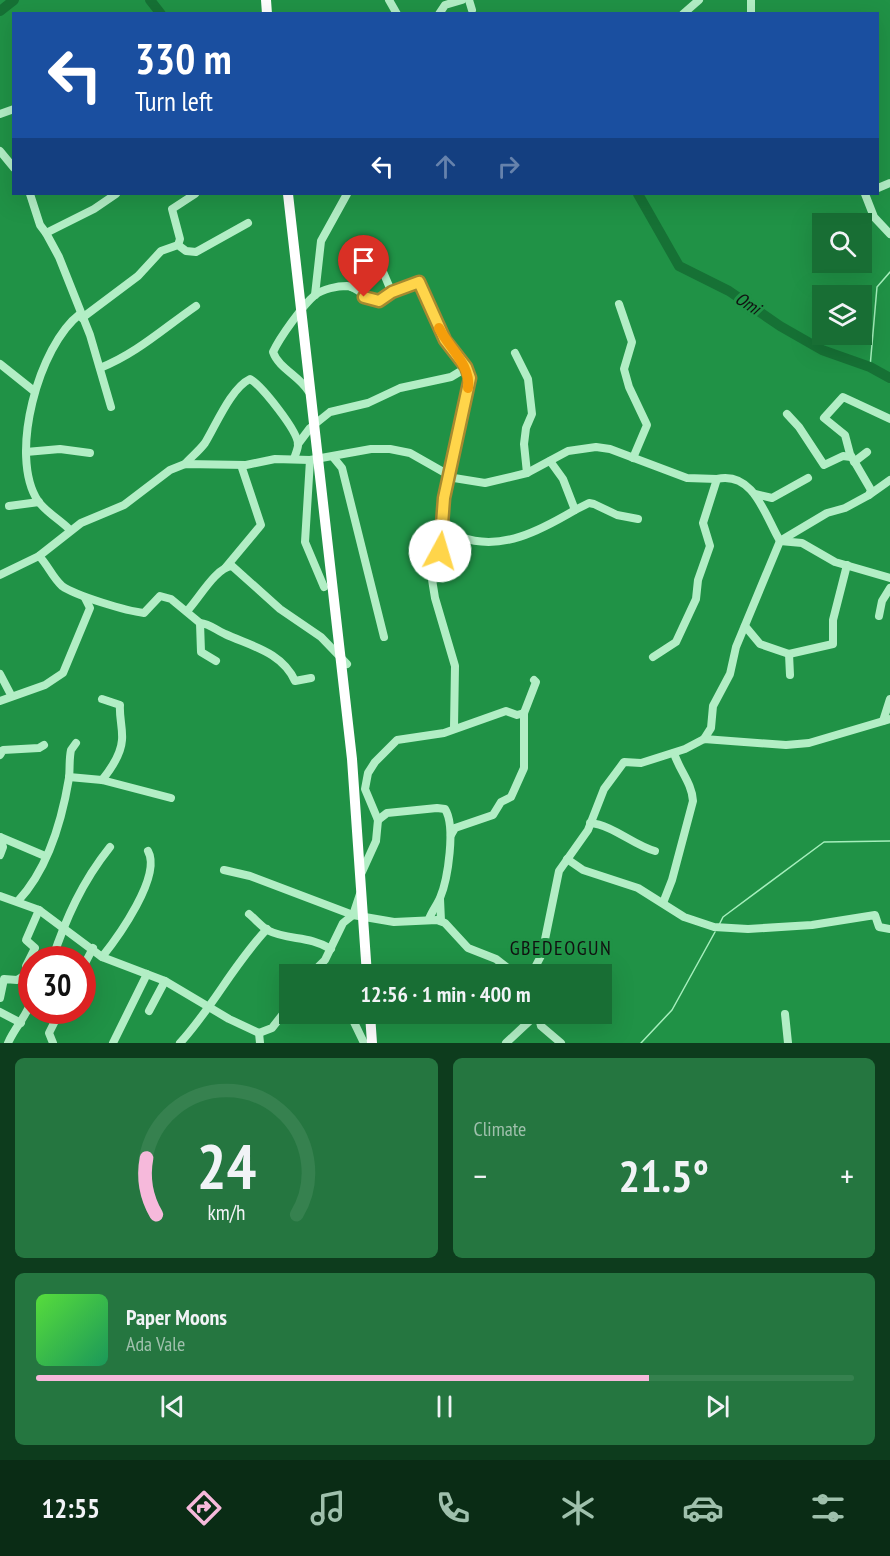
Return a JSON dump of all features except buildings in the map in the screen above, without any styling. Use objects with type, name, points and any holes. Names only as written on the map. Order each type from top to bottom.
[{"type":"highway","points":[[288,195],[352,759],[366,964]]},
{"type":"highway","points":[[371,1024],[372,1043]]},
{"type":"street","points":[[440,12],[445,5],[462,0]]},
{"type":"street","points":[[469,0],[472,10]]},
{"type":"street","points":[[684,12],[699,0]]},
{"type":"street","points":[[0,151],[12,166]]},
{"type":"street","points":[[30,195],[40,225],[59,257],[100,368],[111,407]]},
{"type":"street","points":[[46,233],[94,209],[115,195]]},
{"type":"street","points":[[178,245],[180,238],[172,209],[193,195]]},
{"type":"street","points":[[310,428],[315,410],[308,390],[302,381],[277,360],[273,351],[315,295],[321,241],[346,195]]},
{"type":"street","points":[[865,195],[874,217],[890,234]]},
{"type":"street","points":[[178,245],[186,251],[196,252],[248,223]]},
{"type":"street","points":[[69,529],[39,502],[30,481],[26,452],[27,422],[34,391],[72,320],[138,276],[161,251],[178,245]]},
{"type":"street","points":[[351,287],[367,267],[376,264],[381,267],[392,292]]},
{"type":"street","points":[[315,295],[339,287],[351,287],[371,300],[379,301],[392,292],[419,282],[445,340],[466,368],[470,378],[444,498],[442,546],[430,567],[435,598],[455,666],[453,727]]},
{"type":"street","points":[[619,304],[632,342],[624,369],[629,387],[647,426],[633,458]]},
{"type":"street","points":[[100,368],[129,354],[196,306]]},
{"type":"street","points":[[515,353],[528,379],[532,414],[526,428],[524,444],[527,473]]},
{"type":"street","points":[[0,364],[34,391]]},
{"type":"street","points":[[294,459],[298,444],[310,428],[330,412],[368,403],[400,388],[451,377],[466,368]]},
{"type":"street","points":[[185,464],[203,445],[216,418],[238,388],[250,379],[274,405],[298,444]]},
{"type":"street","points":[[869,495],[871,490],[852,459],[845,435],[824,418],[843,397],[890,419]]},
{"type":"street","points":[[787,414],[799,427],[824,465],[843,456],[852,459],[867,452]]},
{"type":"street","points":[[0,575],[39,556],[69,529],[123,505],[170,470],[185,464],[242,465],[294,459],[310,460],[371,449],[390,449],[410,453],[449,475],[465,481],[485,483],[527,473],[568,451],[596,447],[687,478],[734,478],[755,494],[772,498],[808,478]]},
{"type":"street","points":[[26,452],[48,449],[90,453]]},
{"type":"street","points":[[333,457],[342,468],[384,637]]},
{"type":"street","points":[[310,460],[305,542],[324,587]]},
{"type":"street","points":[[550,461],[562,479],[575,510]]},
{"type":"street","points":[[187,611],[203,588],[226,567],[261,525],[242,465]]},
{"type":"street","points":[[653,657],[676,642],[696,599],[699,580],[710,546],[703,523],[717,479]]},
{"type":"street","points":[[704,739],[711,728],[713,706],[730,674],[736,647],[780,541],[827,513],[845,508],[869,495],[890,480]]},
{"type":"street","points":[[755,494],[780,541]]},
{"type":"street","points":[[9,506],[39,502]]},
{"type":"street","points":[[460,537],[480,541],[517,538],[536,533],[589,503],[617,515],[638,519]]},
{"type":"street","points":[[780,541],[802,543],[835,562],[890,578]]},
{"type":"street","points":[[39,556],[48,572],[62,585],[85,598],[144,613],[160,596],[164,596],[187,611],[200,623],[210,624],[223,633],[272,655],[292,673],[295,681],[310,678]]},
{"type":"street","points":[[745,626],[760,644],[789,654],[833,644],[833,620],[847,565]]},
{"type":"street","points":[[226,567],[232,566],[240,572],[280,609],[321,637],[347,664]]},
{"type":"street","points":[[879,616],[882,601],[890,588]]},
{"type":"street","points":[[0,701],[11,695],[45,685],[66,668],[69,654],[90,608],[85,598]]},
{"type":"street","points":[[200,623],[201,652],[216,661]]},
{"type":"street","points":[[789,654],[790,675]]},
{"type":"street","points":[[0,674],[11,695]]},
{"type":"street","points":[[441,921],[440,898],[451,835],[455,828],[493,815],[501,802],[511,797],[524,768],[524,713],[536,682],[534,680]]},
{"type":"street","points":[[102,699],[120,705],[122,741],[117,757],[102,780]]},
{"type":"street","points":[[537,964],[542,954],[559,871],[590,823],[604,789],[624,762],[641,762],[674,753],[704,739],[786,745],[839,736],[887,720],[890,699]]},
{"type":"street","points":[[321,964],[343,923],[353,915],[362,891],[361,870],[373,850],[378,820],[365,789],[368,773],[375,762],[397,740],[444,733],[453,727],[506,711],[517,715],[524,713]]},
{"type":"street","points":[[18,901],[38,874],[57,826],[69,777],[72,745],[76,743]]},
{"type":"street","points":[[0,755],[3,750],[39,748],[44,745]]},
{"type":"street","points":[[663,903],[672,880],[693,801],[692,789],[679,770],[674,753]]},
{"type":"street","points":[[69,777],[102,780],[171,798]]},
{"type":"street","points":[[378,820],[387,813],[445,809],[451,835]]},
{"type":"street","points":[[590,823],[602,825],[640,847],[655,851]]},
{"type":"street","points":[[0,837],[45,856]]},
{"type":"street","points":[[0,837],[3,848],[0,855]]},
{"type":"street","points":[[58,946],[64,931],[66,916],[95,867],[110,847]]},
{"type":"street","points":[[102,957],[147,882],[151,858],[147,851]]},
{"type":"street","points":[[567,859],[583,870],[638,888],[684,917],[714,927],[731,929],[812,925],[850,921],[867,915],[875,915],[879,927],[890,929]]},
{"type":"street","points":[[224,870],[250,876],[353,915],[394,922],[429,919],[441,921],[468,948],[502,964]]},
{"type":"street","points":[[0,896],[39,910],[64,931],[90,946]]},
{"type":"street","points":[[429,919],[440,898]]},
{"type":"street","points":[[32,946],[26,940],[39,910]]},
{"type":"street","points":[[249,914],[267,929],[291,937],[316,940],[331,949]]},
{"type":"street","points":[[180,1043],[210,1007],[211,1000],[220,992],[242,956],[267,929]]},
{"type":"street","points":[[96,951],[102,957],[165,981],[261,1037],[279,1017]]},
{"type":"street","points":[[113,1043],[147,974]]},
{"type":"street","points":[[0,998],[4,979],[18,980]]},
{"type":"street","points":[[149,1011],[165,981]]},
{"type":"street","points":[[0,1012],[18,1021]]},
{"type":"street","points":[[785,1014],[788,1043]]},
{"type":"street","points":[[8,1043],[20,1024]]},
{"type":"street","points":[[53,1043],[49,1033],[54,1024]]},
{"type":"street","points":[[355,1024],[364,1043]]},
{"type":"street","points":[[506,1043],[526,1024]]},
{"type":"street","points":[[541,1024],[561,1043]]},
{"type":"waterway","name":"Omi","points":[[0,11],[14,0]]},
{"type":"waterway","name":"Omi","points":[[150,0],[159,12]]},
{"type":"waterway","name":"Omi","points":[[639,195],[679,266],[729,291],[780,326],[822,350],[870,367],[890,378]]},
{"type":"waterway","points":[[870,367],[877,287],[890,272]]},
{"type":"waterway","points":[[719,925],[723,917],[824,842],[890,841]]},
{"type":"waterway","points":[[641,1043],[672,1010],[715,932]]},
{"type":"slow traffic","points":[[439,328],[451,349],[466,368],[470,378],[468,388]]},
{"type":"district","name":"GBEDEOGUN","points":[[561,948]]},
{"type":"route","points":[[364,297],[379,301],[392,292],[419,282],[445,340],[466,367],[470,378],[444,498],[440,551]]}]
